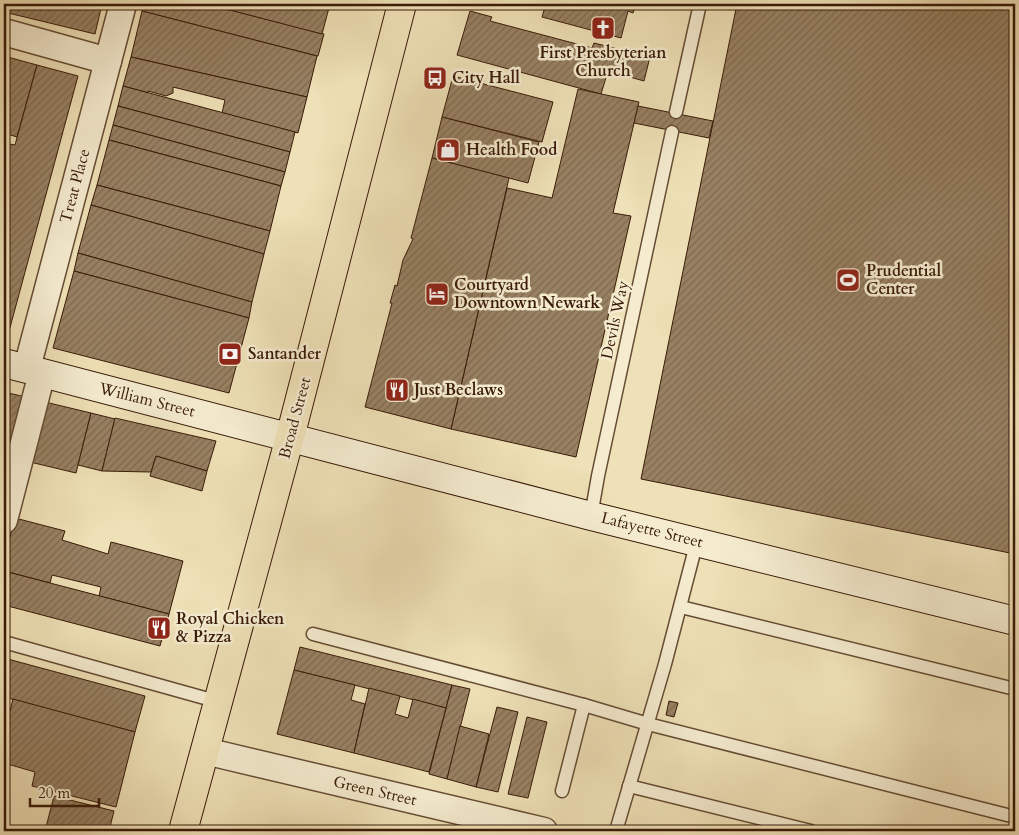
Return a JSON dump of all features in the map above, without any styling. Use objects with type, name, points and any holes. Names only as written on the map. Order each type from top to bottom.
[{"type":"main road","name":"Broad Street","points":[[183,831],[290,437],[402,4]]},
{"type":"street","name":"Treat Place","points":[[4,520],[24,368],[123,4]]},
{"type":"street","points":[[4,32],[108,61]]},
{"type":"street","name":"William Street","points":[[24,368],[290,437]]},
{"type":"street","name":"Lafayette Street","points":[[290,437],[591,516],[1015,620]]},
{"type":"street","name":"Green Street","points":[[205,751],[544,831]]},
{"type":"lane","points":[[676,112],[700,4]]},
{"type":"lane","name":"Devils Way","points":[[591,516],[672,132]]},
{"type":"lane","points":[[616,831],[681,607],[697,541]]},
{"type":"lane","points":[[681,607],[1015,689]]},
{"type":"lane","points":[[313,634],[584,705],[648,724],[1015,817]]},
{"type":"lane","points":[[4,642],[219,702]]},
{"type":"lane","points":[[562,791],[584,705]]},
{"type":"lane","points":[[629,786],[811,831]]},
{"type":"building","points":[[4,4],[102,4],[95,34],[4,12]]},
{"type":"building","points":[[144,4],[207,4],[324,34],[317,56],[142,11]]},
{"type":"building","points":[[207,4],[330,4],[322,34]]},
{"type":"building","name":"First Presbyterian Church","points":[[542,4],[636,4],[633,13],[628,11],[621,38],[542,17],[545,7],[541,6]]},
{"type":"building","name":"Prudential Center","points":[[737,4],[1015,4],[1015,554],[641,479]]},
{"type":"building","points":[[142,11],[317,56],[307,97],[131,57]]},
{"type":"building","points":[[470,11],[492,17],[490,21],[592,48],[594,43],[650,57],[644,81],[608,71],[601,94],[457,55]]},
{"type":"building","points":[[4,56],[37,65],[17,137],[4,133]]},
{"type":"building","points":[[131,57],[307,97],[298,133],[222,113],[225,100],[173,87],[173,93],[166,96],[123,86]]},
{"type":"building","points":[[37,65],[78,76],[8,335],[4,334],[4,143],[15,145]]},
{"type":"building","points":[[453,76],[553,102],[542,142],[442,117]]},
{"type":"building","points":[[123,86],[295,132],[290,152],[118,106]]},
{"type":"building","points":[[578,89],[639,102],[613,213],[631,216],[576,457],[451,429],[507,188],[552,198]]},
{"type":"building","points":[[118,106],[290,152],[285,172],[113,125]]},
{"type":"building","points":[[638,106],[713,121],[709,138],[634,123]]},
{"type":"building","points":[[442,117],[539,142],[528,183],[432,158]]},
{"type":"building","points":[[113,125],[285,172],[281,186],[109,140]]},
{"type":"building","points":[[109,140],[281,186],[270,231],[97,185]]},
{"type":"building","name":"Courtyard Downtown Newark","points":[[432,158],[509,178],[451,429],[365,407],[392,303],[390,303],[395,285],[397,286],[403,260],[413,239],[411,238]]},
{"type":"building","points":[[97,185],[270,231],[264,254],[91,205]]},
{"type":"building","points":[[91,205],[264,254],[252,302],[78,253]]},
{"type":"building","points":[[78,253],[252,302],[249,318],[74,271]]},
{"type":"building","points":[[74,271],[249,318],[229,393],[53,348]]},
{"type":"building","points":[[4,392],[30,398],[4,494]]},
{"type":"building","points":[[45,402],[91,413],[76,473],[30,462]]},
{"type":"building","points":[[91,413],[115,419],[102,471],[78,465]]},
{"type":"building","points":[[115,418],[216,441],[207,471],[156,456],[151,472],[102,471]]},
{"type":"building","points":[[156,456],[207,471],[202,491],[150,476]]},
{"type":"building","points":[[15,518],[65,531],[62,540],[108,554],[111,542],[183,561],[169,614],[99,596],[101,587],[52,575],[50,583],[4,571],[4,560]]},
{"type":"building","points":[[4,571],[169,614],[160,646],[4,605]]},
{"type":"building","points":[[300,647],[452,685],[446,708],[294,670]]},
{"type":"building","points":[[4,658],[145,696],[135,732],[4,697]]},
{"type":"building","points":[[294,670],[355,685],[351,700],[365,704],[354,753],[277,734]]},
{"type":"building","points":[[452,685],[470,689],[447,779],[429,774]]},
{"type":"building","points":[[369,688],[400,696],[395,714],[408,718],[413,699],[446,708],[429,772],[354,753]]},
{"type":"building","points":[[13,699],[135,732],[116,807],[32,786],[35,772],[4,763],[4,735]]},
{"type":"building","points":[[669,701],[678,703],[674,717],[666,715]]},
{"type":"building","points":[[497,707],[518,712],[498,792],[476,787]]},
{"type":"building","points":[[527,717],[547,722],[528,798],[508,794]]},
{"type":"building","points":[[460,726],[489,734],[476,787],[447,779]]},
{"type":"building","points":[[54,796],[114,811],[109,831],[45,831]]},
{"type":"building","points":[[304,826],[325,831],[302,831]]},
{"type":"place","name":"First Presbyterian Church","points":[[603,28]]},
{"type":"place","name":"City Hall","points":[[435,78]]},
{"type":"place","name":"Health Food","points":[[448,150]]},
{"type":"place","name":"Prudential Center","points":[[848,280]]},
{"type":"place","name":"Courtyard Downtown Newark","points":[[437,294]]},
{"type":"place","name":"Santander","points":[[230,354]]},
{"type":"place","name":"Just Beclaws","points":[[397,390]]},
{"type":"place","name":"Royal Chicken & Pizza","points":[[159,628]]}]
